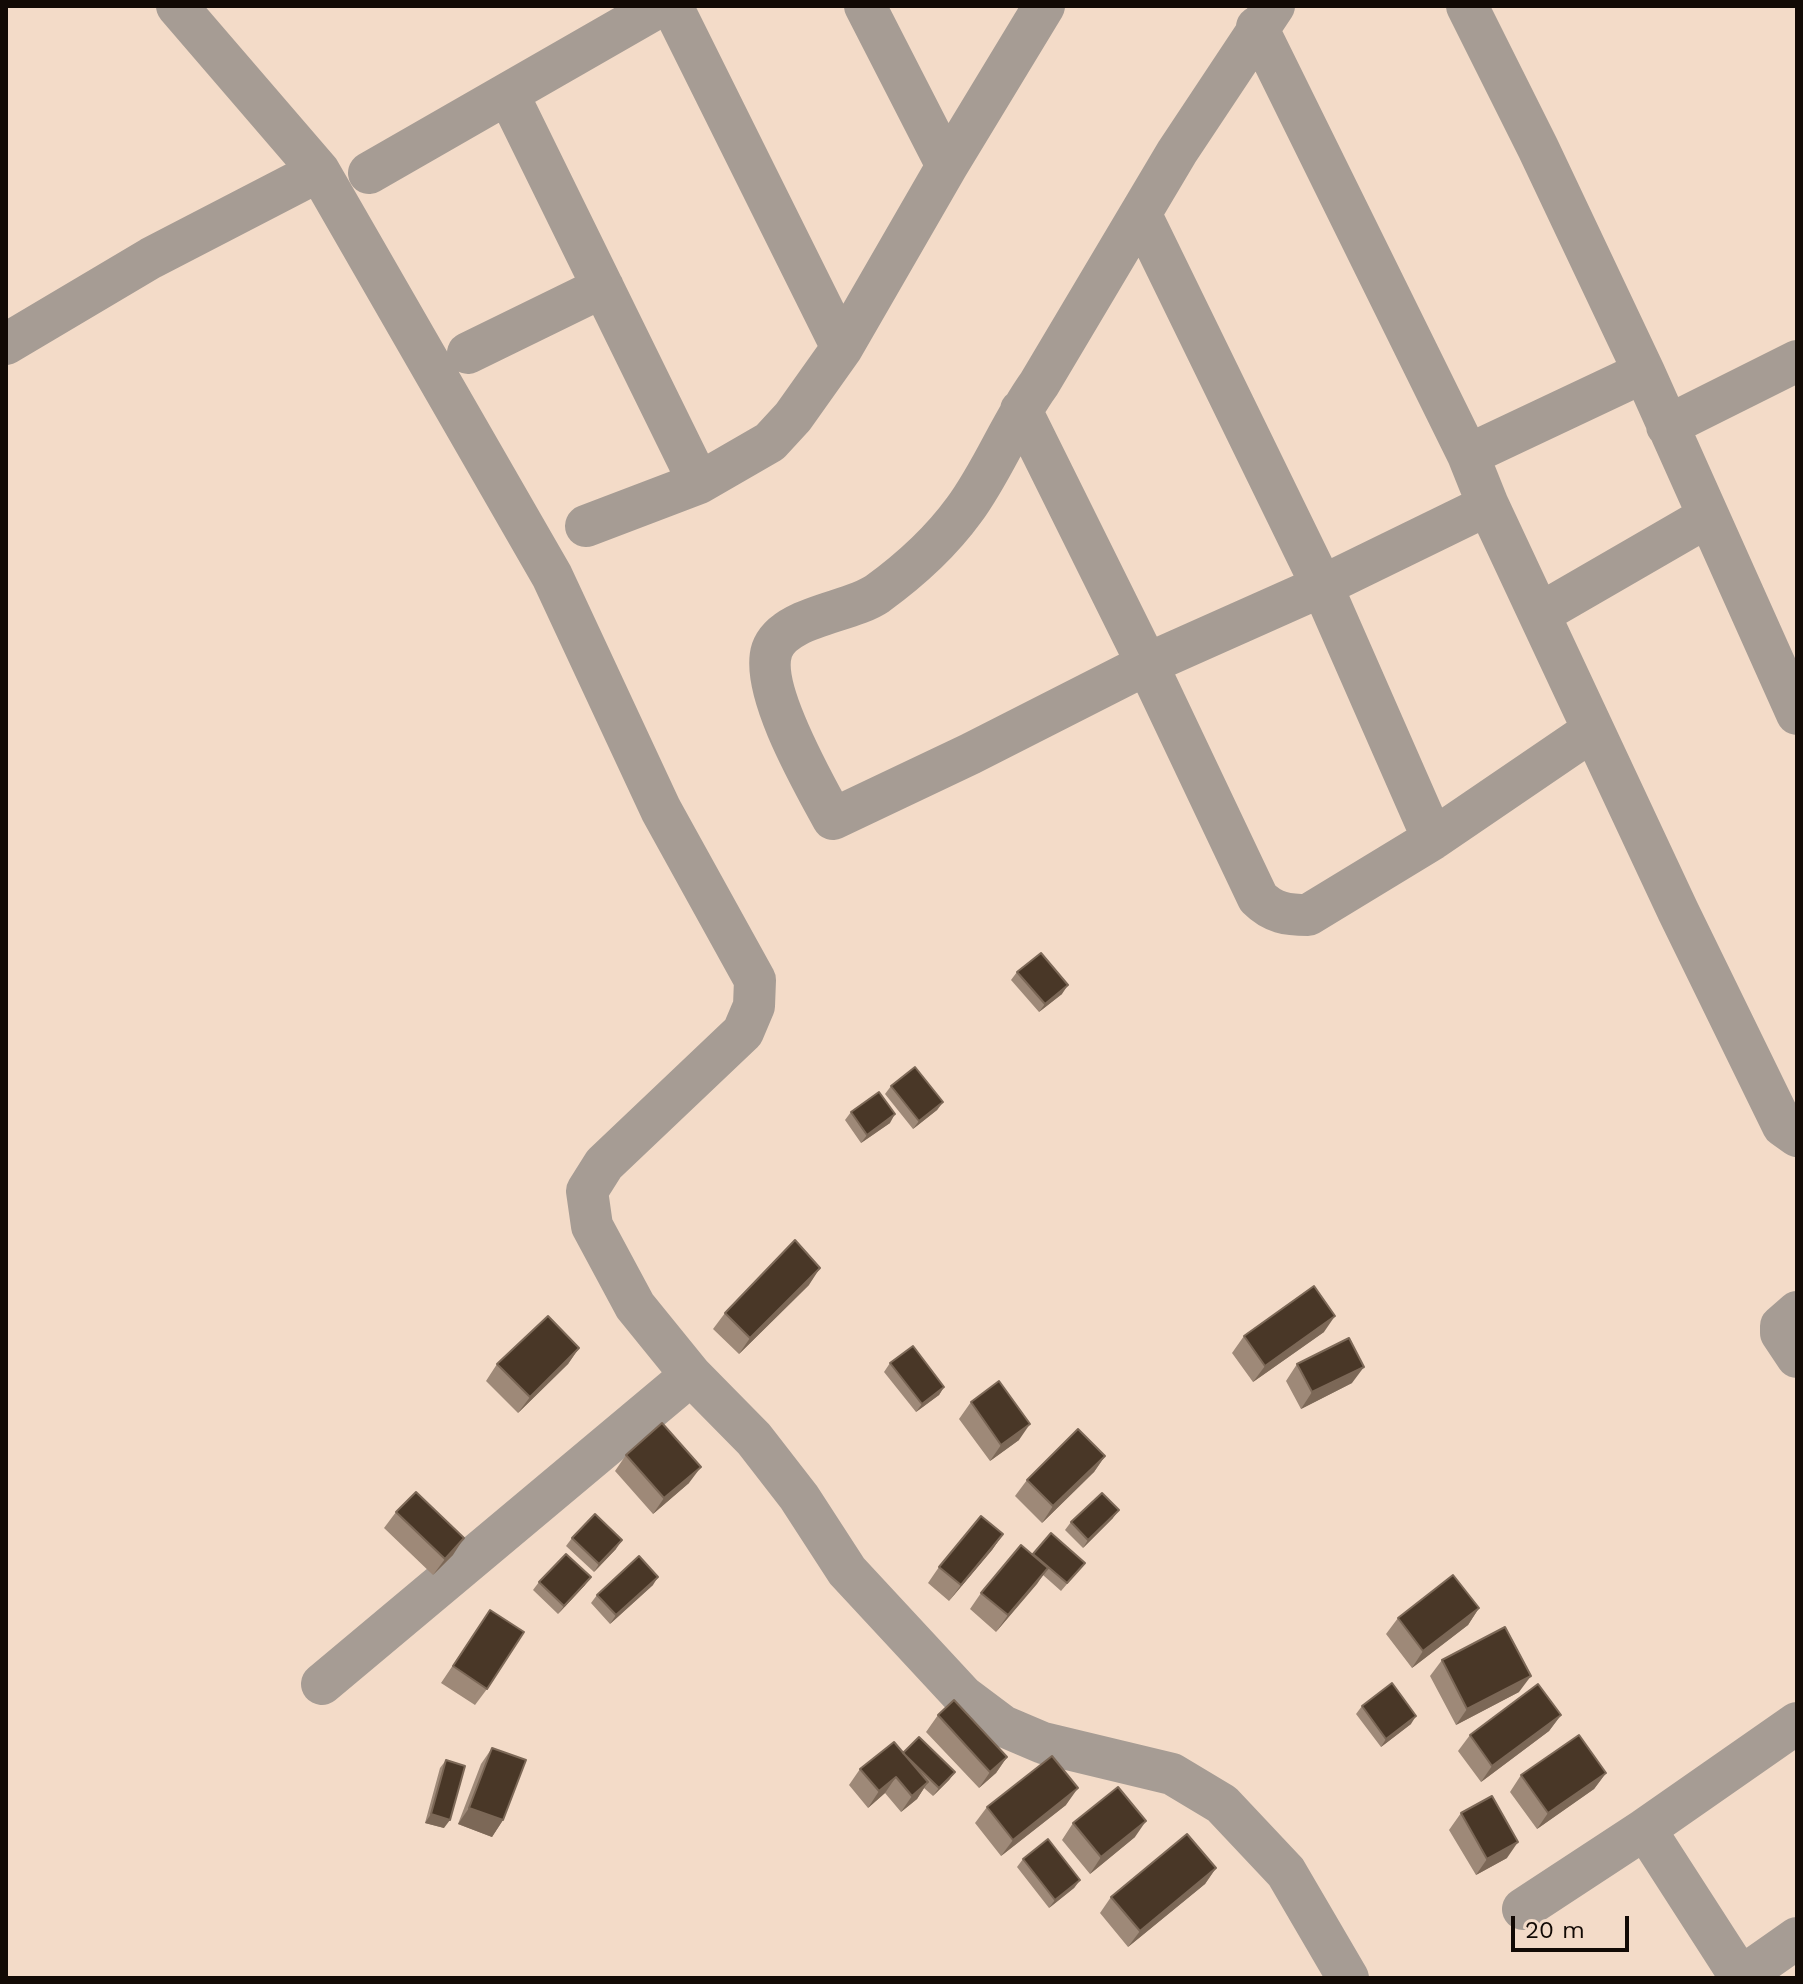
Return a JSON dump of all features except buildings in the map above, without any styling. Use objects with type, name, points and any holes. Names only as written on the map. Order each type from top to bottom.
[{"type":"street","points":[[177,6],[319,171],[552,576],[661,810],[755,980],[754,1006],[743,1032],[604,1164],[587,1191],[592,1226],[635,1306],[691,1375],[754,1439],[799,1497],[847,1571],[963,1696],[1003,1726],[1043,1743],[1172,1774],[1222,1804],[1286,1872],[1348,1978]]},
{"type":"street","points":[[369,173],[660,6]]},
{"type":"street","points":[[672,6],[842,348]]},
{"type":"street","points":[[865,6],[947,166]]},
{"type":"street","points":[[586,526],[699,483],[770,442],[793,417],[842,348],[1044,6]]},
{"type":"street","points":[[1467,6],[1644,372],[1797,714]]},
{"type":"street","points":[[1265,17],[1177,152],[965,509],[914,567],[872,597],[789,629],[773,647],[769,667],[802,762],[833,819],[1147,664],[1322,586],[1488,505]]},
{"type":"street","points":[[1265,17],[1678,911],[1783,1126],[1797,1136]]},
{"type":"street","points":[[508,94],[699,483]]},
{"type":"street","points":[[6,344],[151,258],[319,171]]},
{"type":"street","points":[[1141,215],[1322,586],[1433,839]]},
{"type":"street","points":[[468,353],[603,287]]},
{"type":"street","points":[[1667,426],[1797,361]]},
{"type":"street","points":[[1468,455],[1644,372]]},
{"type":"street","points":[[1021,410],[1258,898],[1267,908],[1284,915],[1308,915],[1433,839],[1593,730]]},
{"type":"street","points":[[1541,613],[1707,517]]},
{"type":"street","points":[[1797,1312],[1781,1326],[1781,1333],[1797,1357]]},
{"type":"street","points":[[322,1684],[691,1375]]},
{"type":"street","points":[[1523,1909],[1797,1723]]},
{"type":"street","points":[[1645,1829],[1741,1978],[1797,1938]]}]
